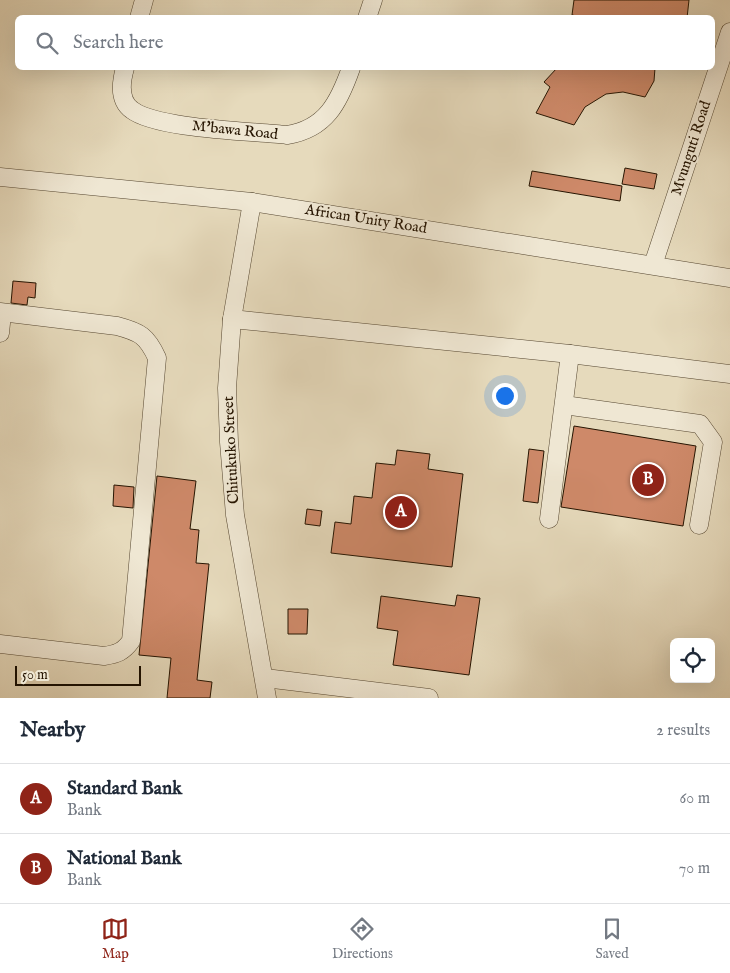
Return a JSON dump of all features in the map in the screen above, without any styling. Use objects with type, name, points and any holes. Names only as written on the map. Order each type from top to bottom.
[{"type":"street","points":[[140,15],[144,0]]},
{"type":"street","points":[[368,15],[373,0]]},
{"type":"street","name":"Mvunguti Road","points":[[653,264],[730,32]]},
{"type":"street","name":"M'bawa Road","points":[[124,70],[121,80],[122,96],[130,109],[146,118],[166,123],[287,135],[304,132],[319,124],[332,109],[344,88],[350,70]]},
{"type":"street","name":"African Unity Road","points":[[0,177],[252,202],[653,264],[730,278]]},
{"type":"street","name":"Chitukuko Street","points":[[252,202],[232,319],[227,388],[235,514],[267,698]]},
{"type":"street","points":[[0,333],[1,313],[117,326],[136,331],[149,342],[157,358],[131,640],[125,649],[117,654],[104,656],[0,644]]},
{"type":"street","points":[[232,319],[570,354],[730,374]]},
{"type":"street","points":[[548,519],[570,354]]},
{"type":"street","points":[[564,404],[700,424],[713,442],[700,526]]},
{"type":"street","points":[[265,678],[429,698]]},
{"type":"building","points":[[574,0],[689,0],[687,15],[572,15]]},
{"type":"building","points":[[555,70],[655,70],[654,81],[645,97],[623,92],[606,94],[585,107],[574,125],[536,113],[550,87],[544,82]]},
{"type":"building","points":[[625,168],[657,174],[654,189],[622,184]]},
{"type":"building","points":[[532,171],[622,186],[620,201],[529,186]]},
{"type":"building","points":[[13,281],[36,283],[35,298],[28,297],[27,305],[11,303]]},
{"type":"building","points":[[574,426],[696,446],[683,526],[561,507]]},
{"type":"building","points":[[529,449],[544,451],[538,503],[523,501]]},
{"type":"building","points":[[397,450],[430,454],[428,469],[463,474],[452,567],[331,553],[335,522],[351,524],[354,496],[372,498],[376,463],[395,465]]},
{"type":"building","points":[[157,476],[196,481],[190,529],[199,530],[196,563],[209,564],[197,680],[212,682],[210,698],[167,698],[171,658],[139,655]]},
{"type":"building","points":[[114,485],[134,487],[133,508],[113,506]]},
{"type":"building","points":[[307,509],[322,511],[320,526],[305,524]]},
{"type":"building","points":[[457,595],[480,598],[469,675],[393,665],[398,631],[377,628],[381,596],[455,606]]},
{"type":"building","points":[[288,609],[308,609],[307,634],[288,634]]},
{"type":"place","name":"National Bank","points":[[648,480]]},
{"type":"place","name":"Standard Bank","points":[[401,512]]}]
